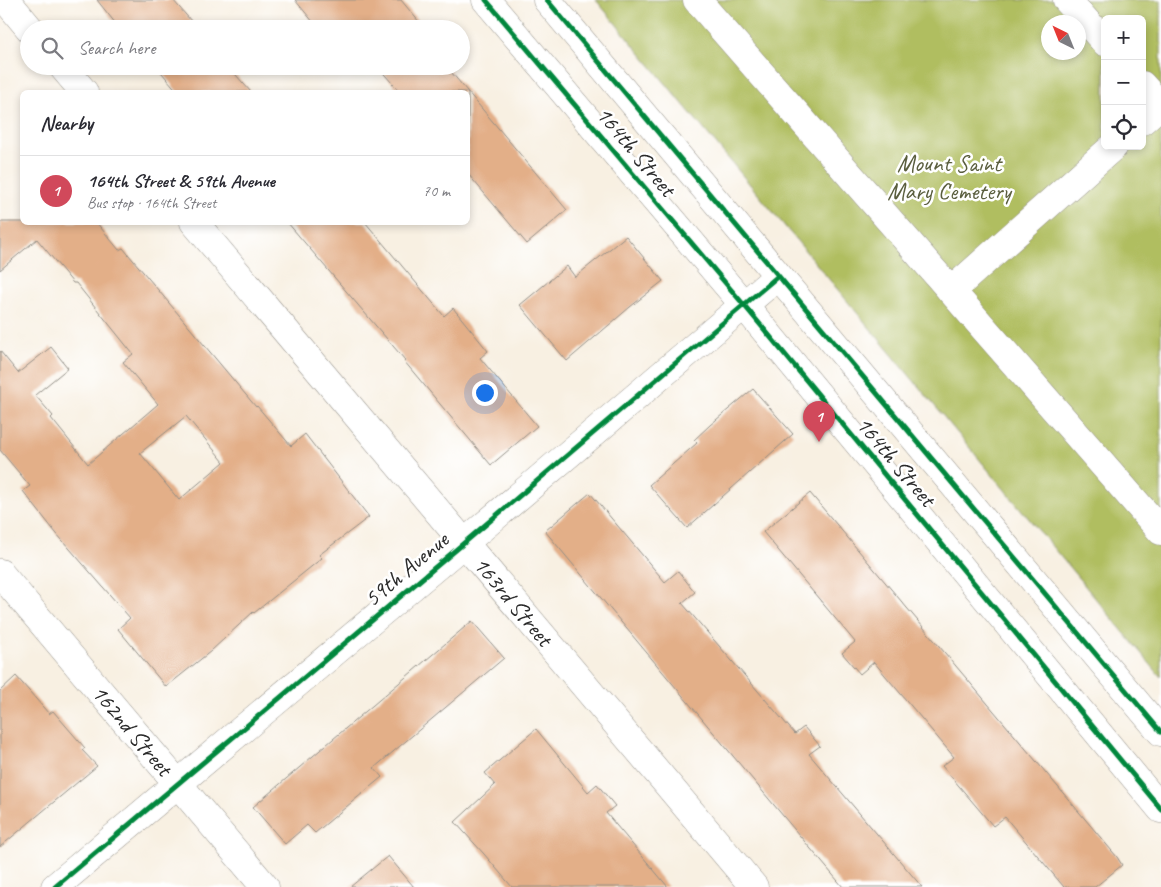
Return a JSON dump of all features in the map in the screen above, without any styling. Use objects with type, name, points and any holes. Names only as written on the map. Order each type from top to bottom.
[{"type":"street","points":[[6,0],[23,20]]},
{"type":"street","name":"164th Street","points":[[486,0],[744,305],[1161,810]]},
{"type":"street","name":"164th Street","points":[[547,0],[1161,732]]},
{"type":"street","points":[[697,0],[1161,531]]},
{"type":"street","points":[[1067,0],[1101,38]]},
{"type":"street","points":[[70,75],[82,90]]},
{"type":"street","points":[[1146,93],[1154,110]]},
{"type":"street","points":[[951,291],[1110,150]]},
{"type":"street","name":"163rd Street","points":[[197,225],[754,887]]},
{"type":"street","name":"59th Avenue","points":[[55,887],[778,276]]},
{"type":"street","name":"162nd Street","points":[[0,573],[264,887]]},
{"type":"green space","name":"Mount Saint Mary Cemetery","points":[[596,0],[1161,0],[1161,677]]},
{"type":"building","points":[[97,0],[173,0],[190,20],[113,20]]},
{"type":"building","points":[[295,0],[401,0],[418,20],[312,20]]},
{"type":"building","points":[[164,75],[236,75],[249,90],[176,90]]},
{"type":"building","points":[[385,75],[454,75],[466,90],[398,90]]},
{"type":"building","points":[[470,94],[567,210],[527,244],[470,176]]},
{"type":"building","points":[[0,222],[20,222],[20,225],[98,225],[119,250],[123,248],[291,446],[305,434],[369,517],[319,555],[322,558],[253,612],[211,651],[166,687],[118,629],[130,618],[56,533],[23,491],[30,486],[0,450],[0,351],[18,373],[51,347],[68,368],[35,395],[88,464],[158,404],[123,362],[133,354],[76,283],[73,283],[37,239],[0,270]],"holes":[[[186,416],[224,462],[179,500],[140,453]]]},
{"type":"building","points":[[290,225],[368,225],[444,316],[453,308],[488,351],[480,358],[537,426],[491,465],[405,360]]},
{"type":"building","points":[[626,236],[663,281],[567,361],[520,305],[567,266],[575,277]]},
{"type":"building","points":[[753,389],[793,434],[687,528],[649,485],[697,443],[694,440],[710,425]]},
{"type":"building","points":[[590,493],[665,582],[678,571],[695,592],[682,603],[795,734],[804,727],[820,746],[809,754],[922,887],[843,887],[789,823],[545,531]]},
{"type":"building","points":[[810,493],[1117,857],[1122,865],[1095,887],[1064,887],[1005,817],[993,826],[942,766],[954,757],[874,662],[860,674],[842,653],[855,642],[763,532]]},
{"type":"building","points":[[472,621],[504,658],[374,768],[382,777],[315,833],[307,825],[285,844],[253,807]]},
{"type":"building","points":[[16,676],[49,714],[53,711],[85,748],[82,750],[97,766],[0,847],[0,691]]},
{"type":"building","points":[[536,729],[588,792],[597,784],[615,806],[606,813],[668,887],[512,887],[455,822],[495,785],[485,773]]},
{"type":"building","points":[[388,856],[414,887],[350,887]]},
{"type":"cycle path","points":[[486,0],[744,305],[1161,809]]},
{"type":"cycle path","points":[[547,0],[1161,732]]},
{"type":"cycle path","points":[[55,887],[778,276]]},
{"type":"place","name":"164th Street & 59th Avenue","points":[[819,442]]}]
